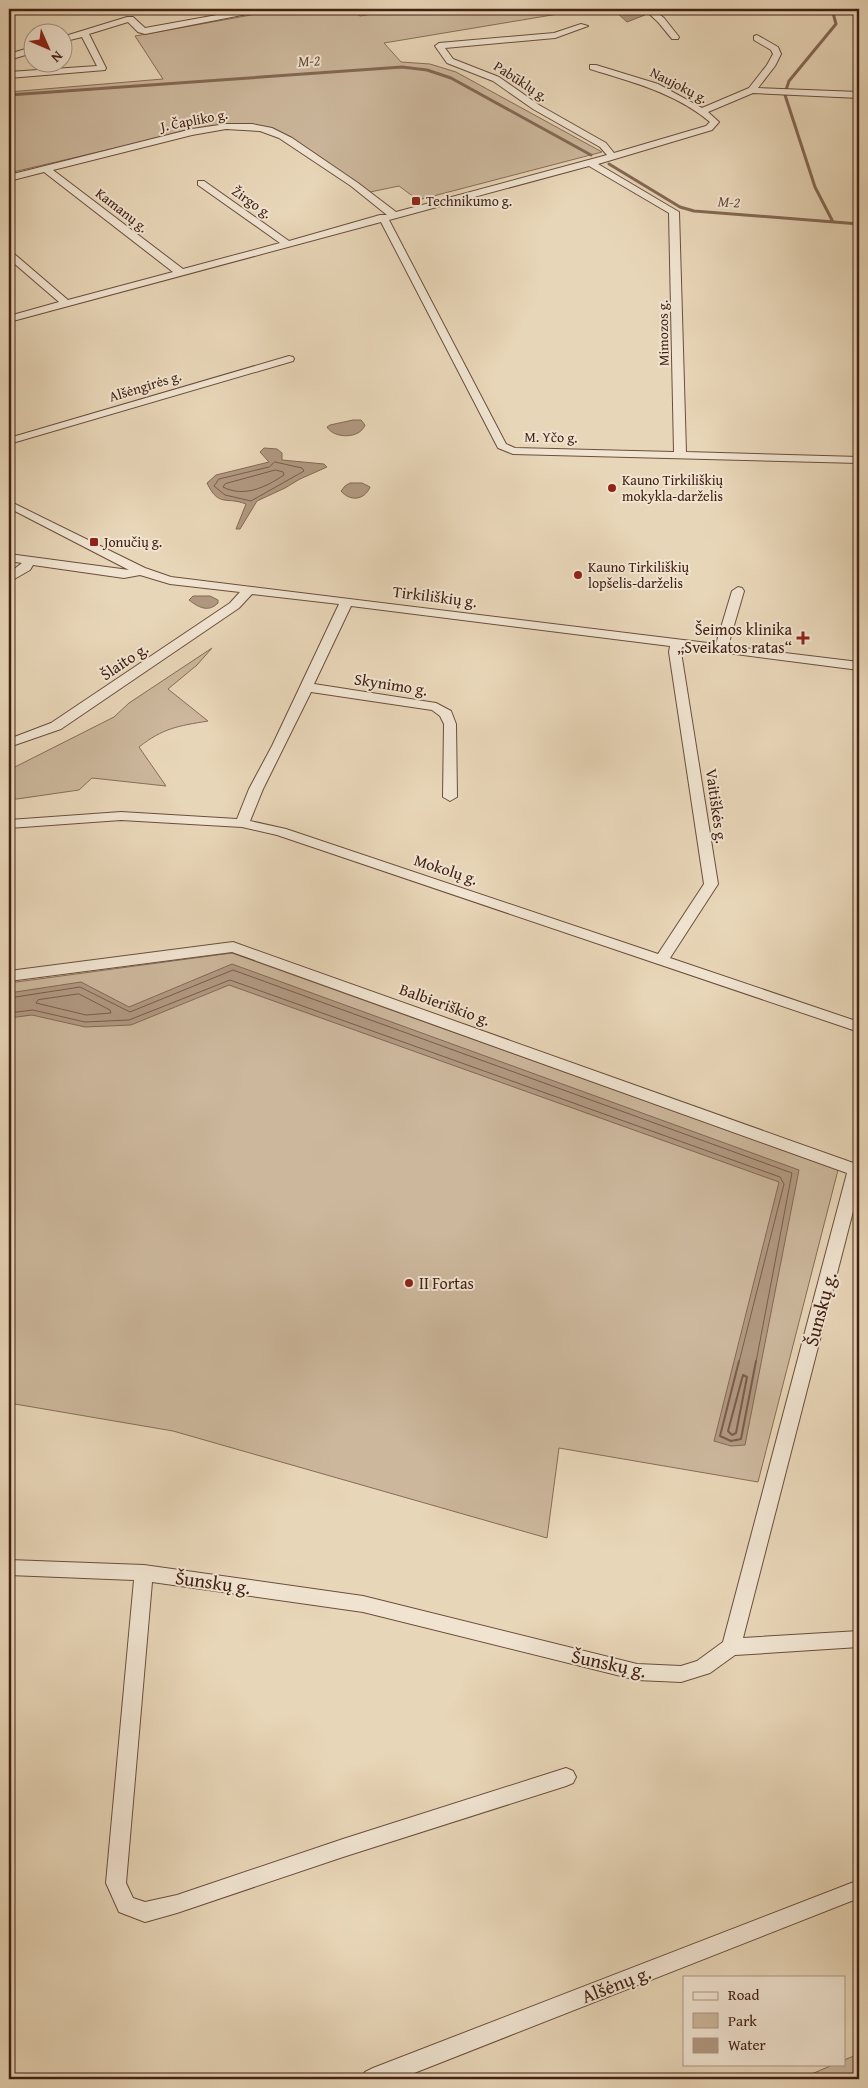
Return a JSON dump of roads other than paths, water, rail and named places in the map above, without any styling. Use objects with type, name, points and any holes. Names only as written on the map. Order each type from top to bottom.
[{"type":"street","points":[[9,14],[26,9]]},
{"type":"street","points":[[72,37],[130,19],[140,30],[145,31],[262,9]]},
{"type":"street","points":[[648,9],[661,20],[674,36]]},
{"type":"street","name":"Pabūklų g.","points":[[584,26],[555,36],[439,46],[450,61],[496,79],[536,107],[603,145],[612,156]]},
{"type":"street","points":[[9,75],[102,68],[84,33]]},
{"type":"street","points":[[752,90],[772,66],[777,54],[775,50],[757,38]]},
{"type":"street","points":[[9,57],[22,53]]},
{"type":"street","name":"Naujokų g.","points":[[593,67],[655,86],[702,111],[715,122],[709,128],[612,156]]},
{"type":"street","points":[[702,111],[752,90],[859,95]]},
{"type":"street","name":"J. Čapliko g.","points":[[9,178],[214,127],[251,126],[279,134],[341,175],[388,216]]},
{"type":"street","points":[[9,319],[612,156]]},
{"type":"street","name":"Mimozos g.","points":[[590,163],[674,212],[680,454]]},
{"type":"street","name":"Kamanų g.","points":[[46,169],[181,273]]},
{"type":"street","name":"Žirgo g.","points":[[202,184],[287,244]]},
{"type":"street","name":"M. Yčo g.","points":[[388,216],[502,446],[506,449],[513,451],[859,460]]},
{"type":"street","points":[[9,254],[67,304]]},
{"type":"street","name":"Alšėngirės g.","points":[[9,441],[289,359]]},
{"type":"street","points":[[9,504],[141,571]]},
{"type":"street","name":"Tirkiliškių g.","points":[[9,558],[124,574],[133,574],[141,571],[170,580],[859,666]]},
{"type":"street","points":[[9,578],[26,567],[29,562]]},
{"type":"street","name":"Šlaito g.","points":[[9,743],[56,726],[224,613],[246,596],[247,590]]},
{"type":"street","points":[[721,649],[738,591]]},
{"type":"street","points":[[242,823],[256,789],[279,746],[347,602]]},
{"type":"street","name":"Vaitiškės g.","points":[[662,960],[711,884],[675,652],[677,644]]},
{"type":"street","name":"Skynimo g.","points":[[306,687],[436,707],[446,714],[450,724],[450,797]]},
{"type":"street","name":"Mokolų g.","points":[[9,824],[121,816],[242,823],[281,832],[859,1026]]},
{"type":"street","name":"Balbieriškio g.","points":[[9,976],[233,947],[858,1170]]},
{"type":"street","name":"Šunskų g.","points":[[9,1567],[144,1573],[363,1604],[637,1672],[681,1674],[702,1666],[731,1647],[858,1170]]},
{"type":"street","points":[[144,1573],[116,1883],[126,1905],[145,1912],[177,1904],[343,1848],[566,1777]]},
{"type":"street","points":[[731,1647],[859,1639]]},
{"type":"street","name":"Alšėnų g.","points":[[373,2079],[859,1889]]},
{"type":"water","points":[[621,9],[637,9],[645,15],[627,22],[616,12]]},
{"type":"water","points":[[361,420],[365,425],[362,430],[353,435],[335,434],[327,427],[330,425]]},
{"type":"water","points":[[264,448],[277,449],[282,453],[282,460],[324,464],[327,467],[257,501],[240,529],[236,529],[246,504],[219,499],[211,491],[207,483],[216,475],[269,462],[260,452]]},
{"type":"water","points":[[350,483],[362,483],[370,487],[365,495],[353,498],[341,491]]},
{"type":"water","points":[[193,596],[210,596],[218,600],[218,603],[211,608],[203,608],[189,600]]},
{"type":"water","points":[[232,964],[799,1170],[745,1445],[731,1446],[714,1441],[779,1182],[229,985],[131,1025],[85,1027],[32,1015],[9,1018],[9,993],[81,982],[129,1007]]},
{"type":"waterway","points":[[786,90],[789,81],[836,24],[832,9]]},
{"type":"waterway","name":"M-2","points":[[9,95],[402,67],[427,70],[451,78],[591,155]]},
{"type":"waterway","points":[[785,95],[815,187],[833,222]]},
{"type":"waterway","name":"M-2","points":[[609,164],[680,207],[694,211],[833,222]]},
{"type":"waterway","name":"M-2","points":[[833,222],[859,224]]},
{"type":"place","name":"Technikumo g.","points":[[416,201]]},
{"type":"place","name":"Kauno Tirkiliškių mokykla-darželis","points":[[612,488]]},
{"type":"place","name":"Jonučių g.","points":[[94,542]]},
{"type":"place","name":"Kauno Tirkiliškių lopšelis-darželis","points":[[578,575]]},
{"type":"place","name":"Šeimos klinika „Sveikatos ratas“","points":[[803,638]]},
{"type":"place","name":"II Fortas","points":[[409,1283]]}]
